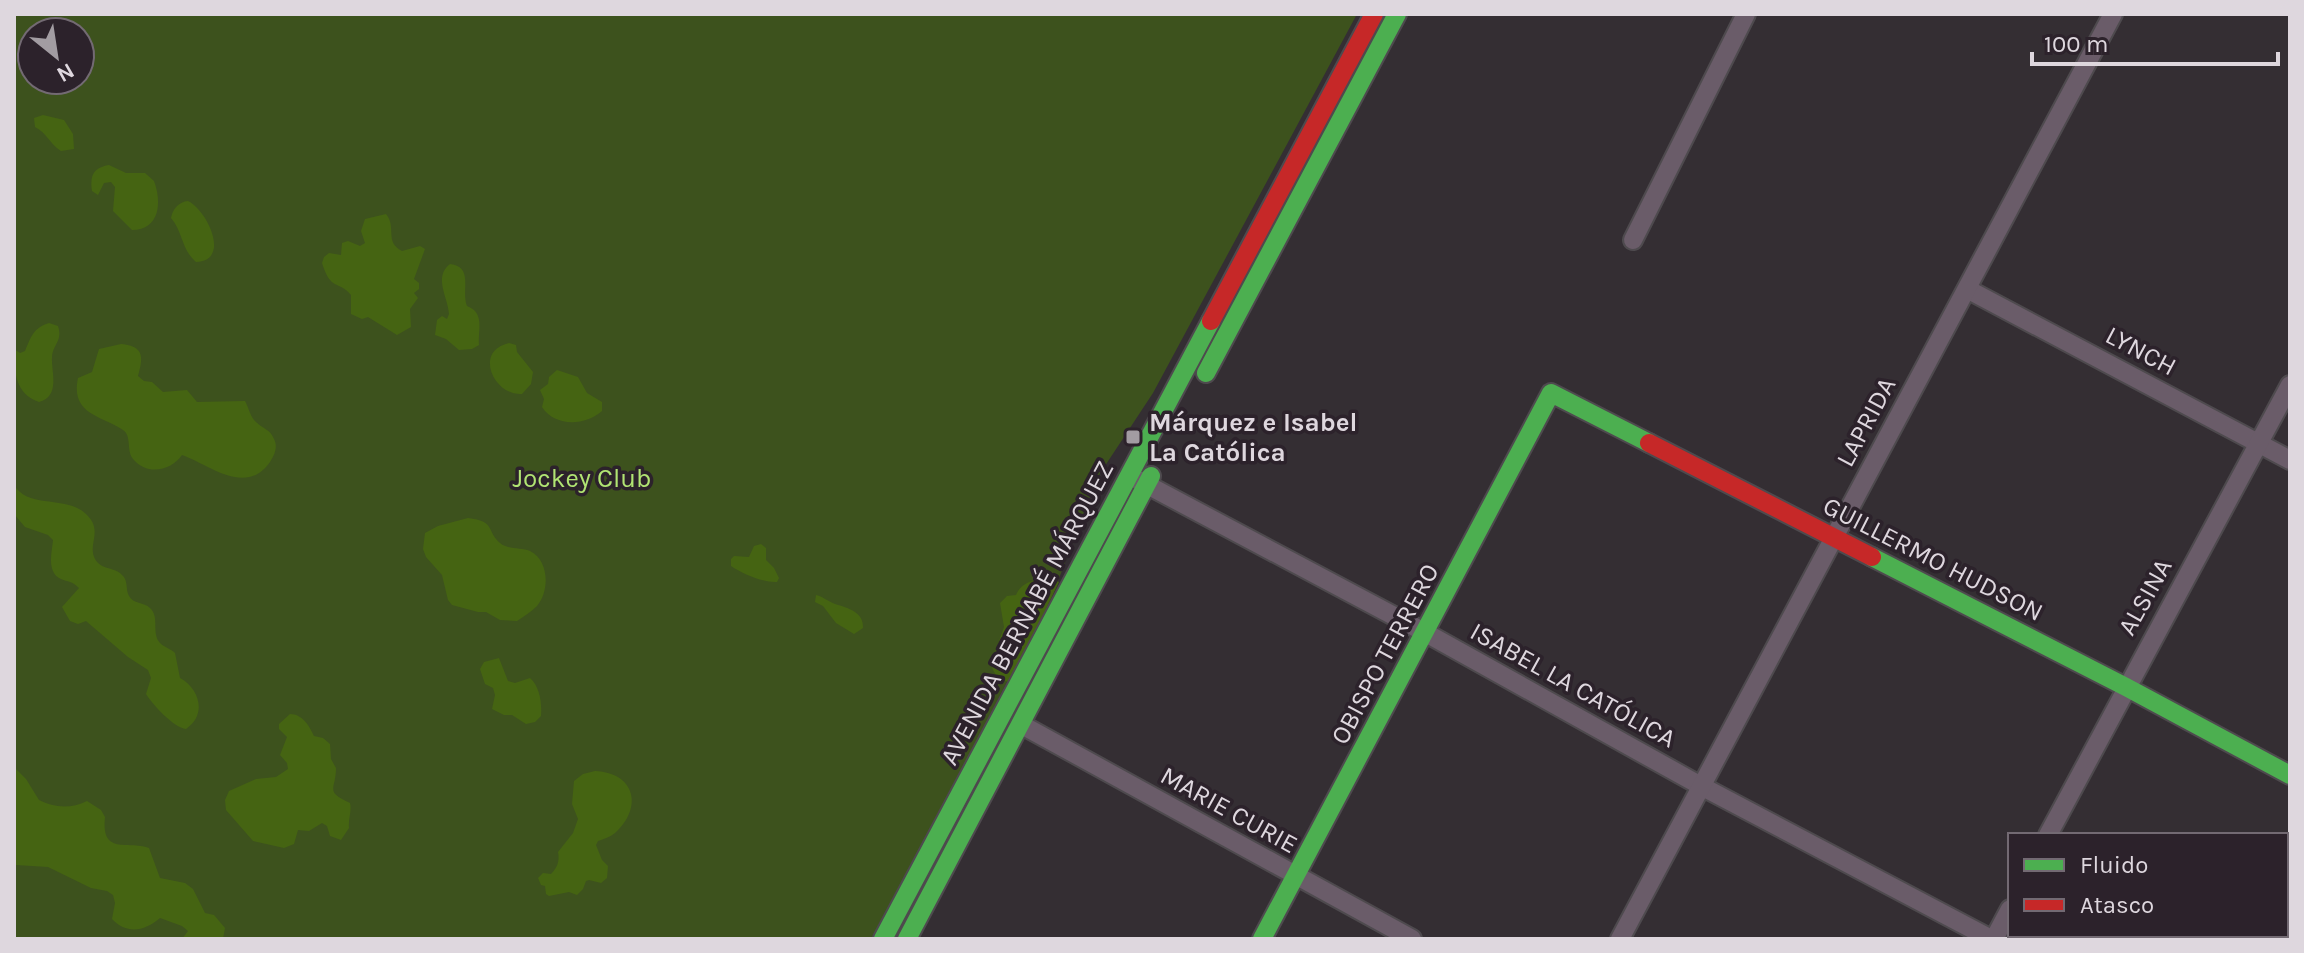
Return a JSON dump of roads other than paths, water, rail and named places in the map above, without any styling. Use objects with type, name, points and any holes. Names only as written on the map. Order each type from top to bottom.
[{"type":"main road","name":"AVENIDA BERNABÉ MÁRQUEZ","points":[[883,939],[1374,14]]},
{"type":"main road","points":[[1197,390],[1397,14]]},
{"type":"main road","name":"GUILLERMO HUDSON","points":[[1551,393],[2126,687],[2290,775]]},
{"type":"main road","name":"OBISPO TERRERO","points":[[1262,939],[1551,393]]},
{"type":"main road","name":"AVENIDA BERNABÉ MÁRQUEZ","points":[[907,939],[1160,460]]},
{"type":"street","points":[[1633,240],[1746,14]]},
{"type":"street","name":"LAPRIDA","points":[[1620,939],[2113,14]]},
{"type":"street","name":"LYNCH","points":[[1967,289],[2290,460]]},
{"type":"street","name":"ALSINA","points":[[2049,833],[2290,385]]},
{"type":"street","name":"ISABEL LA CATÓLICA","points":[[1129,476],[1426,633],[1701,786],[1993,939]]},
{"type":"street","name":"MARIE CURIE","points":[[1022,725],[1412,939]]},
{"type":"street","points":[[1993,939],[2008,913]]},
{"type":"place","name":"Márquez e Isabel La Católica","points":[[1133,437]]},
{"type":"park label","name":"Jockey Club","points":[[582,478]]}]
